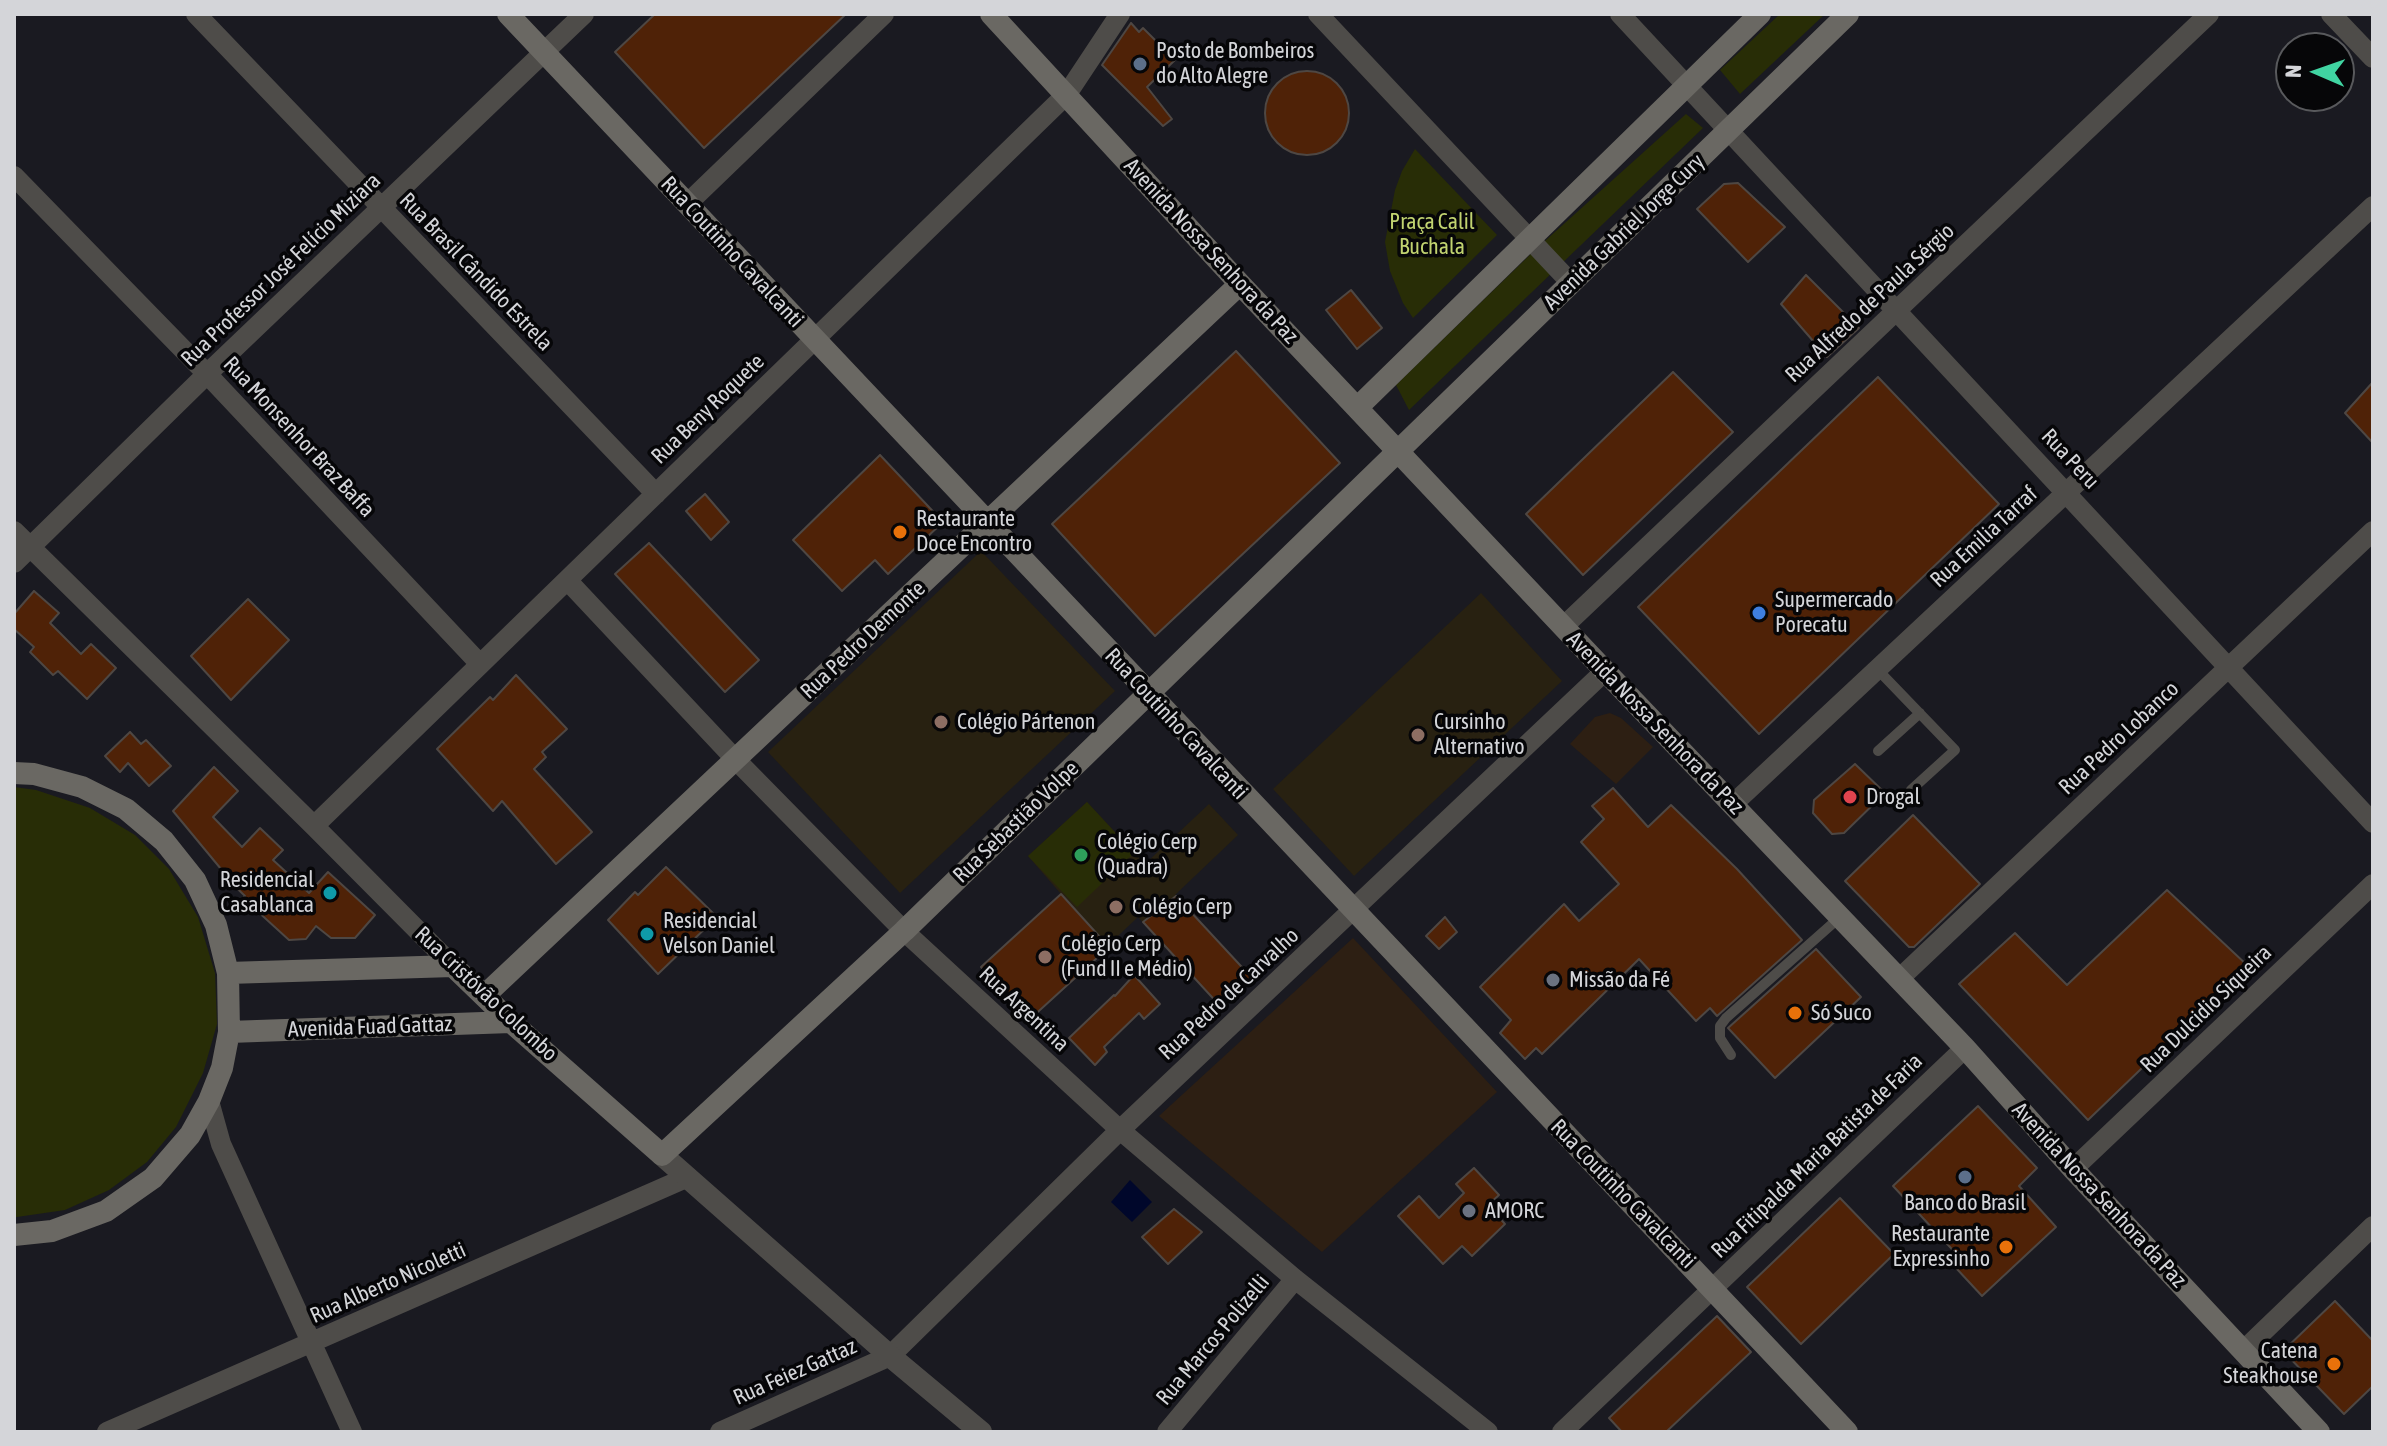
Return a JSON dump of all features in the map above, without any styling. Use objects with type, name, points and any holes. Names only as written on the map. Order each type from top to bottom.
[{"type":"main road","name":"Rua Coutinho Cavalcanti","points":[[508,14],[1847,1432]]},
{"type":"main road","name":"Avenida Nossa Senhora da Paz","points":[[991,14],[1240,284],[1965,1048],[2073,1169],[2319,1432]]},
{"type":"main road","points":[[1358,407],[1760,14]]},
{"type":"main road","name":"Avenida Gabriel Jorge Cury","points":[[1400,450],[1848,14]]},
{"type":"main road","name":"Rua Pedro Demonte","points":[[484,996],[1240,284]]},
{"type":"main road","name":"Rua Sebastião Volpe","points":[[662,1155],[904,931],[1400,450]]},
{"type":"main road","points":[[14,773],[34,774],[82,787],[126,809],[164,841],[195,880],[216,925],[228,973],[229,1032],[222,1068],[209,1101],[190,1135],[153,1178],[106,1211],[52,1231],[14,1235]]},
{"type":"main road","points":[[228,973],[453,966]]},
{"type":"main road","name":"Rua Cristóvão Colombo","points":[[453,966],[511,1022],[662,1155]]},
{"type":"main road","name":"Avenida Fuad Gattaz","points":[[229,1032],[511,1022]]},
{"type":"street","name":"Rua Brasil Cândido Estrela","points":[[196,14],[656,494]]},
{"type":"street","name":"Rua Professor José Felício Miziara","points":[[14,563],[584,14]]},
{"type":"street","points":[[687,204],[884,14]]},
{"type":"street","name":"Rua Beny Roquete","points":[[314,826],[1067,94],[1120,14]]},
{"type":"street","points":[[1318,14],[1571,283]]},
{"type":"street","name":"Rua Peru","points":[[1620,14],[2373,823]]},
{"type":"street","name":"Rua Alfredo de Paula Sérgio","points":[[1564,626],[2209,14]]},
{"type":"street","points":[[2331,14],[2373,58]]},
{"type":"street","name":"Rua Monsenhor Braz Baffa","points":[[14,176],[207,374],[480,664]]},
{"type":"street","name":"Rua Emilia Tarraf","points":[[1733,804],[2373,206]]},
{"type":"street","name":"Rua Cristóvão Colombo","points":[[14,531],[453,966]]},
{"type":"street","name":"Rua Pedro Lobanco","points":[[1899,979],[2373,531]]},
{"type":"street","name":"Rua Argentina","points":[[567,580],[736,760],[904,931],[1120,1130],[1295,1279],[1488,1432]]},
{"type":"street","name":"Rua Pedro de Carvalho","points":[[890,1356],[1120,1130],[1605,671]]},
{"type":"street","name":"Rua Dulcidio Siqueira","points":[[2073,1169],[2373,884]]},
{"type":"street","name":"Rua Fitipalda Maria Batista de Faria","points":[[1562,1432],[1965,1048]]},
{"type":"street","points":[[209,1101],[221,1144],[352,1432]]},
{"type":"street","points":[[190,1135],[221,1144]]},
{"type":"street","name":"Rua Cristóvão Colombo","points":[[662,1155],[981,1432]]},
{"type":"street","name":"Rua Alberto Nicoletti","points":[[107,1432],[688,1177]]},
{"type":"street","points":[[2244,1350],[2373,1226]]},
{"type":"street","name":"Rua Marcos Polizelli","points":[[1167,1432],[1295,1279]]},
{"type":"street","name":"Rua Feiez Gattaz","points":[[720,1432],[890,1356]]},
{"type":"lane","points":[[1877,669],[1955,750],[1911,790]]},
{"type":"lane","points":[[1878,751],[1920,713]]},
{"type":"lane","points":[[1731,1055],[1720,1038],[1720,1026],[1726,1018],[1840,917]]},
{"type":"shaded area","name":"Colégio Pártenon","points":[[981,551],[1115,691],[900,893],[768,752]]},
{"type":"shaded area","name":"Cursinho Alternativo","points":[[1481,593],[1562,681],[1354,876],[1273,789]]},
{"type":"shaded area","points":[[1610,713],[1621,718],[1653,747],[1616,784],[1570,744],[1595,717]]},
{"type":"shaded area","name":"Colégio Cerp","points":[[1087,802],[1145,864],[1209,804],[1238,835],[1175,895],[1252,978],[1221,1007],[1138,917],[1029,1020],[981,967],[1061,894],[1028,856]]},
{"type":"shaded area","points":[[1353,938],[1497,1092],[1322,1252],[1159,1116]]},
{"type":"green space","points":[[1780,14],[1825,14],[1740,94],[1720,70]]},
{"type":"green space","points":[[1686,114],[1703,128],[1409,410],[1396,385],[1536,249]]},
{"type":"green space","name":"Praça Calil Buchala","points":[[1415,149],[1497,235],[1413,318],[1390,271],[1385,242],[1395,190]]},
{"type":"green space","points":[[14,787],[36,790],[90,808],[135,835],[169,869],[198,917],[215,973],[217,1024],[203,1073],[176,1127],[147,1162],[109,1190],[65,1210],[17,1217],[14,1217]]},
{"type":"green space","name":"Colégio Cerp (Quadra)","points":[[1087,802],[1134,853],[1077,907],[1028,856]]},
{"type":"water","points":[[1130,1180],[1152,1202],[1132,1222],[1111,1202]]},
{"type":"building","points":[[655,14],[846,14],[704,148],[615,52]]},
{"type":"building","name":"Posto de Bombeiros do Alto Alegre","points":[[1131,23],[1139,32],[1143,28],[1175,60],[1147,87],[1172,119],[1163,126],[1102,65]]},
{"type":"building","points":[[1307,71],[1323,74],[1337,83],[1346,97],[1349,113],[1346,129],[1337,143],[1323,152],[1307,155],[1291,152],[1277,143],[1268,129],[1265,113],[1268,97],[1277,83],[1291,74]]},
{"type":"building","points":[[1738,183],[1785,227],[1748,262],[1697,209],[1724,184]]},
{"type":"building","points":[[1806,275],[1859,328],[1827,357],[1781,304]]},
{"type":"building","points":[[1351,290],[1382,328],[1357,349],[1326,310]]},
{"type":"building","points":[[1236,351],[1340,463],[1155,636],[1052,524]]},
{"type":"building","points":[[1673,372],[1733,432],[1583,575],[1526,514]]},
{"type":"building","points":[[1878,377],[1999,504],[1759,734],[1638,607]]},
{"type":"building","points":[[2373,382],[2373,443],[2345,413]]},
{"type":"building","points":[[880,455],[943,522],[888,574],[875,560],[842,591],[793,540]]},
{"type":"building","points":[[705,494],[729,522],[711,540],[686,511]]},
{"type":"building","points":[[649,543],[759,660],[725,692],[615,574]]},
{"type":"building","points":[[34,591],[59,613],[50,623],[81,654],[91,644],[116,668],[87,699],[58,671],[53,675],[30,652],[34,647],[14,629],[14,614]]},
{"type":"building","points":[[248,599],[289,640],[231,700],[191,656]]},
{"type":"building","points":[[516,675],[567,729],[542,752],[546,757],[534,769],[592,832],[556,864],[502,801],[493,811],[437,749],[490,697],[493,700]]},
{"type":"building","points":[[130,732],[141,744],[146,740],[171,766],[149,786],[128,763],[120,772],[105,756]]},
{"type":"building","name":"Drogal","points":[[1855,764],[1885,793],[1844,833],[1832,834],[1813,813],[1814,800]]},
{"type":"building","points":[[214,767],[238,791],[213,817],[242,847],[260,828],[283,850],[273,860],[309,893],[328,872],[375,915],[355,938],[331,938],[316,926],[306,939],[289,940],[219,871],[221,869],[173,811]]},
{"type":"building","points":[[1613,788],[1648,827],[1671,805],[1737,869],[1802,940],[1717,1016],[1710,1008],[1696,1021],[1639,959],[1542,1054],[1536,1048],[1525,1059],[1500,1033],[1511,1020],[1480,987],[1564,904],[1579,921],[1619,884],[1581,842],[1604,819],[1592,806]]},
{"type":"building","points":[[1913,815],[1980,884],[1914,947],[1909,947],[1845,881]]},
{"type":"building","points":[[666,867],[717,917],[658,974],[608,920],[635,892],[638,895]]},
{"type":"building","points":[[2167,890],[2248,966],[2088,1120],[1959,984],[2015,933],[2067,985]]},
{"type":"building","name":"Colégio Cerp (Fund II e Médio)","points":[[1061,894],[1109,947],[1029,1020],[981,967]]},
{"type":"building","points":[[1176,896],[1252,978],[1221,1007],[1143,922]]},
{"type":"building","points":[[1445,917],[1457,932],[1439,949],[1426,936]]},
{"type":"building","name":"Só Suco","points":[[1816,949],[1861,997],[1775,1078],[1728,1028]]},
{"type":"building","points":[[1134,975],[1160,1004],[1144,1019],[1139,1013],[1104,1047],[1107,1052],[1095,1065],[1069,1038]]},
{"type":"building","name":"Banco do Brasil","points":[[1978,1106],[2037,1168],[2019,1186],[2056,1227],[1982,1296],[1956,1268],[1963,1261],[1893,1186]]},
{"type":"building","name":"AMORC","points":[[1474,1168],[1499,1195],[1488,1205],[1505,1224],[1472,1256],[1462,1246],[1443,1264],[1398,1216],[1419,1196],[1439,1218],[1464,1193],[1456,1184]]},
{"type":"building","points":[[1840,1198],[1894,1254],[1801,1344],[1747,1287]]},
{"type":"building","points":[[1174,1209],[1202,1232],[1168,1264],[1142,1237]]},
{"type":"building","name":"Catena Steakhouse","points":[[2335,1301],[2373,1341],[2373,1386],[2344,1414],[2283,1351]]},
{"type":"building","points":[[1717,1316],[1751,1352],[1666,1432],[1622,1432],[1609,1418]]},
{"type":"place","name":"Posto de Bombeiros do Alto Alegre","points":[[1140,64]]},
{"type":"place","name":"Restaurante Doce Encontro","points":[[900,532]]},
{"type":"place","name":"Supermercado Porecatu","points":[[1759,613]]},
{"type":"place","name":"Colégio Pártenon","points":[[941,722]]},
{"type":"place","name":"Cursinho Alternativo","points":[[1418,735]]},
{"type":"place","name":"Drogal","points":[[1850,797]]},
{"type":"place","name":"Colégio Cerp (Quadra)","points":[[1081,855]]},
{"type":"place","name":"Residencial Casablanca","points":[[330,893]]},
{"type":"place","name":"Colégio Cerp","points":[[1116,907]]},
{"type":"place","name":"Residencial Velson Daniel","points":[[647,934]]},
{"type":"place","name":"Colégio Cerp (Fund II e Médio)","points":[[1045,957]]},
{"type":"place","name":"Missão da Fé","points":[[1553,980]]},
{"type":"place","name":"Só Suco","points":[[1795,1013]]},
{"type":"place","name":"Banco do Brasil","points":[[1965,1177]]},
{"type":"place","name":"AMORC","points":[[1469,1211]]},
{"type":"place","name":"Restaurante Expressinho","points":[[2006,1247]]},
{"type":"place","name":"Catena Steakhouse","points":[[2334,1364]]}]
